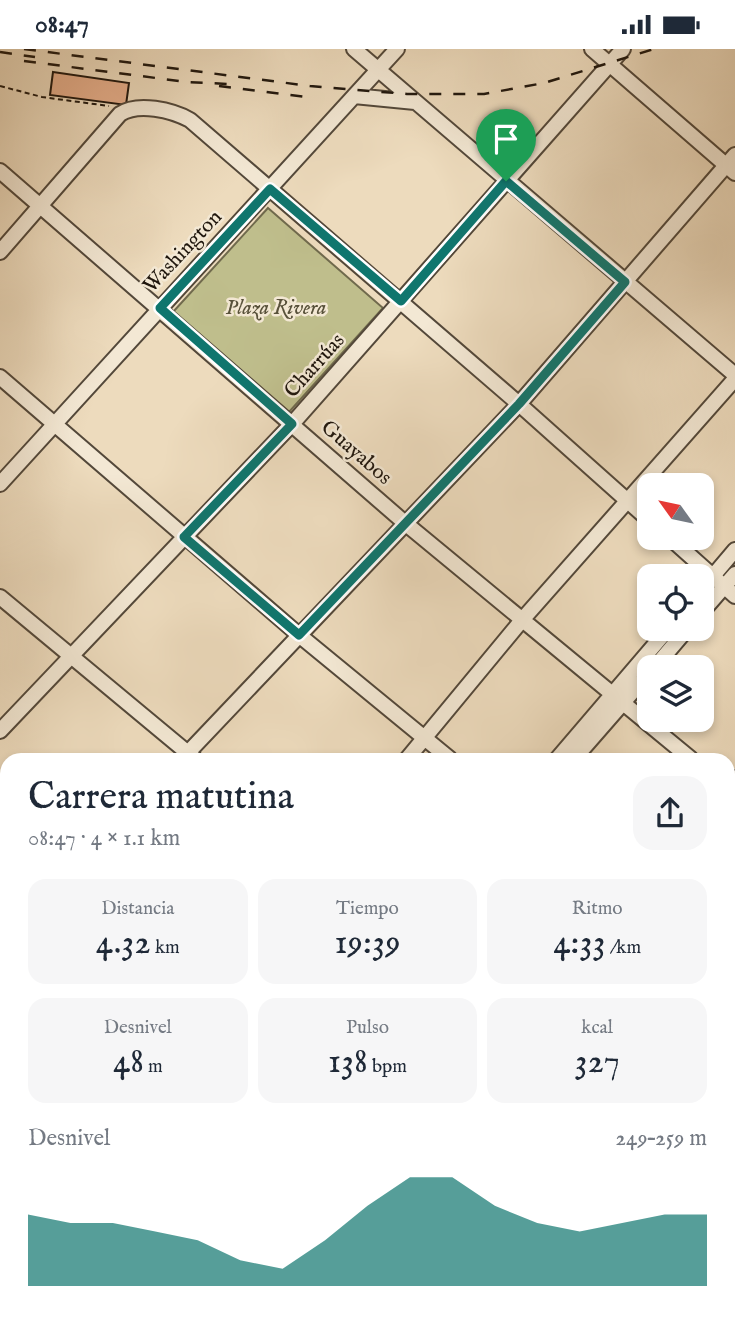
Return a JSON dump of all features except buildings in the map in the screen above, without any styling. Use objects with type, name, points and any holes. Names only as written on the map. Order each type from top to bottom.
[{"type":"street","points":[[354,49],[735,377],[522,620],[412,753]]},
{"type":"street","name":"Washington","points":[[0,484],[397,49]]},
{"type":"street","points":[[193,753],[299,635],[519,404],[732,164],[592,49]]},
{"type":"street","name":"Charrúas","points":[[0,731],[292,424],[623,49]]},
{"type":"street","points":[[354,96],[415,102]]},
{"type":"street","points":[[0,252],[120,114],[127,109],[171,112],[190,120],[401,301],[637,510]]},
{"type":"street","name":"Guayabos","points":[[0,171],[405,523],[684,753]]},
{"type":"street","points":[[0,377],[299,635],[442,753]]},
{"type":"street","points":[[684,550],[699,564]]},
{"type":"street","points":[[714,575],[735,550]]},
{"type":"street","points":[[714,603],[730,591],[735,574]]},
{"type":"street","points":[[714,577],[730,591]]},
{"type":"street","points":[[0,597],[182,753]]},
{"type":"street","points":[[578,753],[660,641]]},
{"type":"street","points":[[664,655],[677,641]]},
{"type":"street","points":[[563,753],[637,683]]},
{"type":"path","points":[[0,86],[42,97],[127,109]]},
{"type":"green space","name":"Plaza Rivera","points":[[268,208],[383,308],[289,412],[173,312]]},
{"type":"railway","points":[[24,49],[310,86],[407,94],[484,94],[544,83],[654,49]]},
{"type":"railway","points":[[0,52],[35,57]]},
{"type":"railway","points":[[24,61],[187,82],[229,84]]},
{"type":"railway","points":[[219,86],[306,97]]},
{"type":"route","points":[[506,181],[625,282],[519,404],[299,635],[184,537],[292,424],[160,308],[270,189],[401,301],[506,181]]}]
